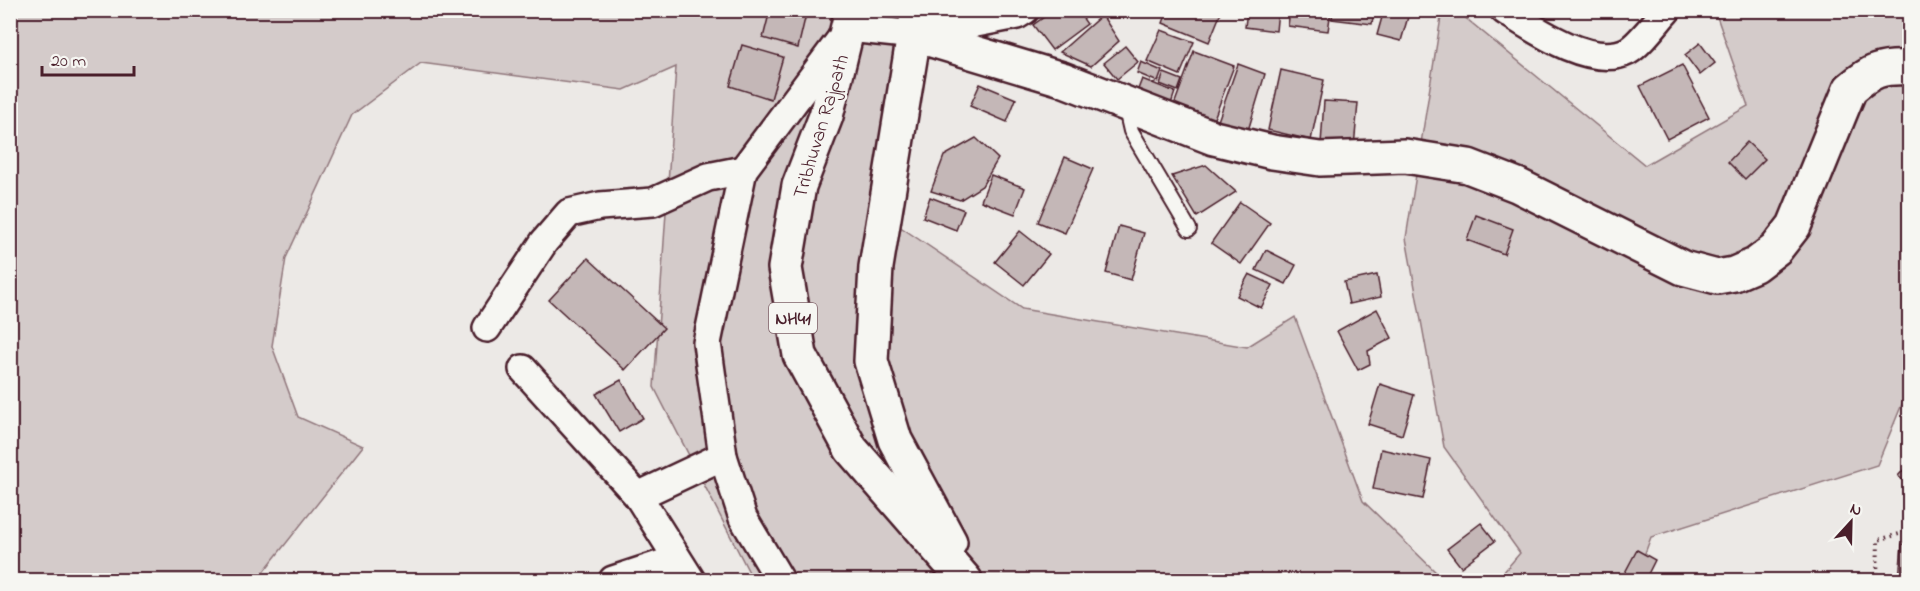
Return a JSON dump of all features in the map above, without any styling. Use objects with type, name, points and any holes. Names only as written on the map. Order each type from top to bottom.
[{"type":"main road","name":"Tribhuvan Rajpath","points":[[851,19],[826,116],[799,186],[785,268],[800,355],[852,449],[965,580]]},
{"type":"main road","points":[[971,580],[895,440],[871,361],[876,267],[917,23],[1214,138],[1272,152],[1320,159],[1406,156],[1468,166],[1517,185],[1683,268],[1717,277],[1734,274],[1755,265],[1776,249],[1794,226],[1850,89],[1868,73],[1892,67],[1910,68]]},
{"type":"street","points":[[780,580],[743,518],[723,456],[707,343],[743,170],[851,19],[917,23],[1017,15],[1024,10]]},
{"type":"street","points":[[1504,10],[1573,49],[1598,58],[1629,51],[1667,10]]},
{"type":"street","points":[[487,328],[544,242],[569,213],[600,206],[653,202],[708,177],[743,170]]},
{"type":"street","points":[[523,369],[638,496],[684,570],[613,580]]},
{"type":"street","points":[[638,496],[723,456]]},
{"type":"lane","points":[[1124,103],[1131,131],[1189,229]]},
{"type":"path","points":[[1877,580],[1878,540],[1910,531]]},
{"type":"shaded area","points":[[10,11],[922,11],[899,226],[1022,309],[1247,347],[1295,317],[1363,501],[1444,580],[753,580],[654,387],[676,67],[624,90],[421,63],[352,115],[286,258],[272,346],[298,417],[363,446],[257,580],[11,580]]},
{"type":"shaded area","points":[[1442,11],[1457,11],[1645,165],[1748,106],[1715,11],[1909,11],[1909,387],[1877,465],[1651,537],[1635,580],[1497,580],[1520,553],[1444,447],[1406,238]]},
{"type":"building","points":[[770,10],[807,10],[798,48],[763,38]]},
{"type":"building","points":[[1054,10],[1077,10],[1087,24],[1052,50],[1033,25]]},
{"type":"building","points":[[1168,10],[1222,10],[1209,42],[1163,23]]},
{"type":"building","points":[[1247,10],[1278,10],[1276,31],[1245,27]]},
{"type":"building","points":[[1290,10],[1331,10],[1328,31],[1288,26]]},
{"type":"building","points":[[1333,10],[1374,10],[1372,24],[1332,19]]},
{"type":"building","points":[[1384,10],[1410,10],[1401,41],[1377,35]]},
{"type":"building","points":[[1102,15],[1119,41],[1091,66],[1060,52]]},
{"type":"building","points":[[1161,30],[1194,42],[1180,75],[1147,61]]},
{"type":"building","points":[[1700,43],[1715,63],[1700,75],[1685,55]]},
{"type":"building","points":[[742,45],[783,57],[771,99],[730,86]]},
{"type":"building","points":[[1125,46],[1138,62],[1117,79],[1104,63]]},
{"type":"building","points":[[1194,51],[1234,66],[1213,121],[1174,105]]},
{"type":"building","points":[[1141,62],[1162,71],[1158,82],[1137,73]]},
{"type":"building","points":[[1238,64],[1265,74],[1247,134],[1218,121]]},
{"type":"building","points":[[1682,65],[1709,117],[1667,139],[1640,86]]},
{"type":"building","points":[[1281,70],[1324,80],[1311,140],[1268,130]]},
{"type":"building","points":[[1164,73],[1182,80],[1178,91],[1160,84]]},
{"type":"building","points":[[1142,79],[1175,92],[1169,110],[1135,97]]},
{"type":"building","points":[[980,84],[1016,99],[1007,122],[970,106]]},
{"type":"building","points":[[1324,101],[1358,103],[1354,147],[1321,144]]},
{"type":"building","points":[[976,138],[998,159],[982,186],[960,200],[931,191],[944,156]]},
{"type":"building","points":[[1747,142],[1765,159],[1745,179],[1728,162]]},
{"type":"building","points":[[1065,157],[1093,169],[1065,233],[1038,222]]},
{"type":"building","points":[[1206,165],[1236,192],[1197,217],[1172,176]]},
{"type":"building","points":[[991,175],[1025,188],[1015,214],[981,201]]},
{"type":"building","points":[[930,197],[964,210],[956,230],[923,217]]},
{"type":"building","points":[[1240,202],[1270,223],[1241,264],[1211,243]]},
{"type":"building","points":[[1476,215],[1513,229],[1504,254],[1467,240]]},
{"type":"building","points":[[1119,226],[1144,233],[1131,280],[1106,273]]},
{"type":"building","points":[[1020,231],[1049,254],[1024,285],[995,262]]},
{"type":"building","points":[[1266,250],[1296,265],[1286,284],[1256,270]]},
{"type":"building","points":[[588,258],[664,328],[625,370],[549,300]]},
{"type":"building","points":[[1249,274],[1273,285],[1261,308],[1237,296]]},
{"type":"building","points":[[1377,275],[1381,297],[1349,304],[1344,282]]},
{"type":"building","points":[[1377,309],[1392,338],[1368,351],[1370,364],[1358,370],[1337,331]]},
{"type":"building","points":[[621,380],[643,418],[619,432],[596,394]]},
{"type":"building","points":[[1380,384],[1414,395],[1402,435],[1368,424]]},
{"type":"building","points":[[1381,449],[1431,460],[1423,499],[1373,489]]},
{"type":"building","points":[[1910,463],[1910,486],[1898,476]]},
{"type":"building","points":[[1481,523],[1495,541],[1461,567],[1447,549]]},
{"type":"building","points":[[1902,544],[1910,544],[1910,580],[1899,580]]},
{"type":"building","points":[[1637,550],[1655,560],[1645,580],[1621,580]]}]
